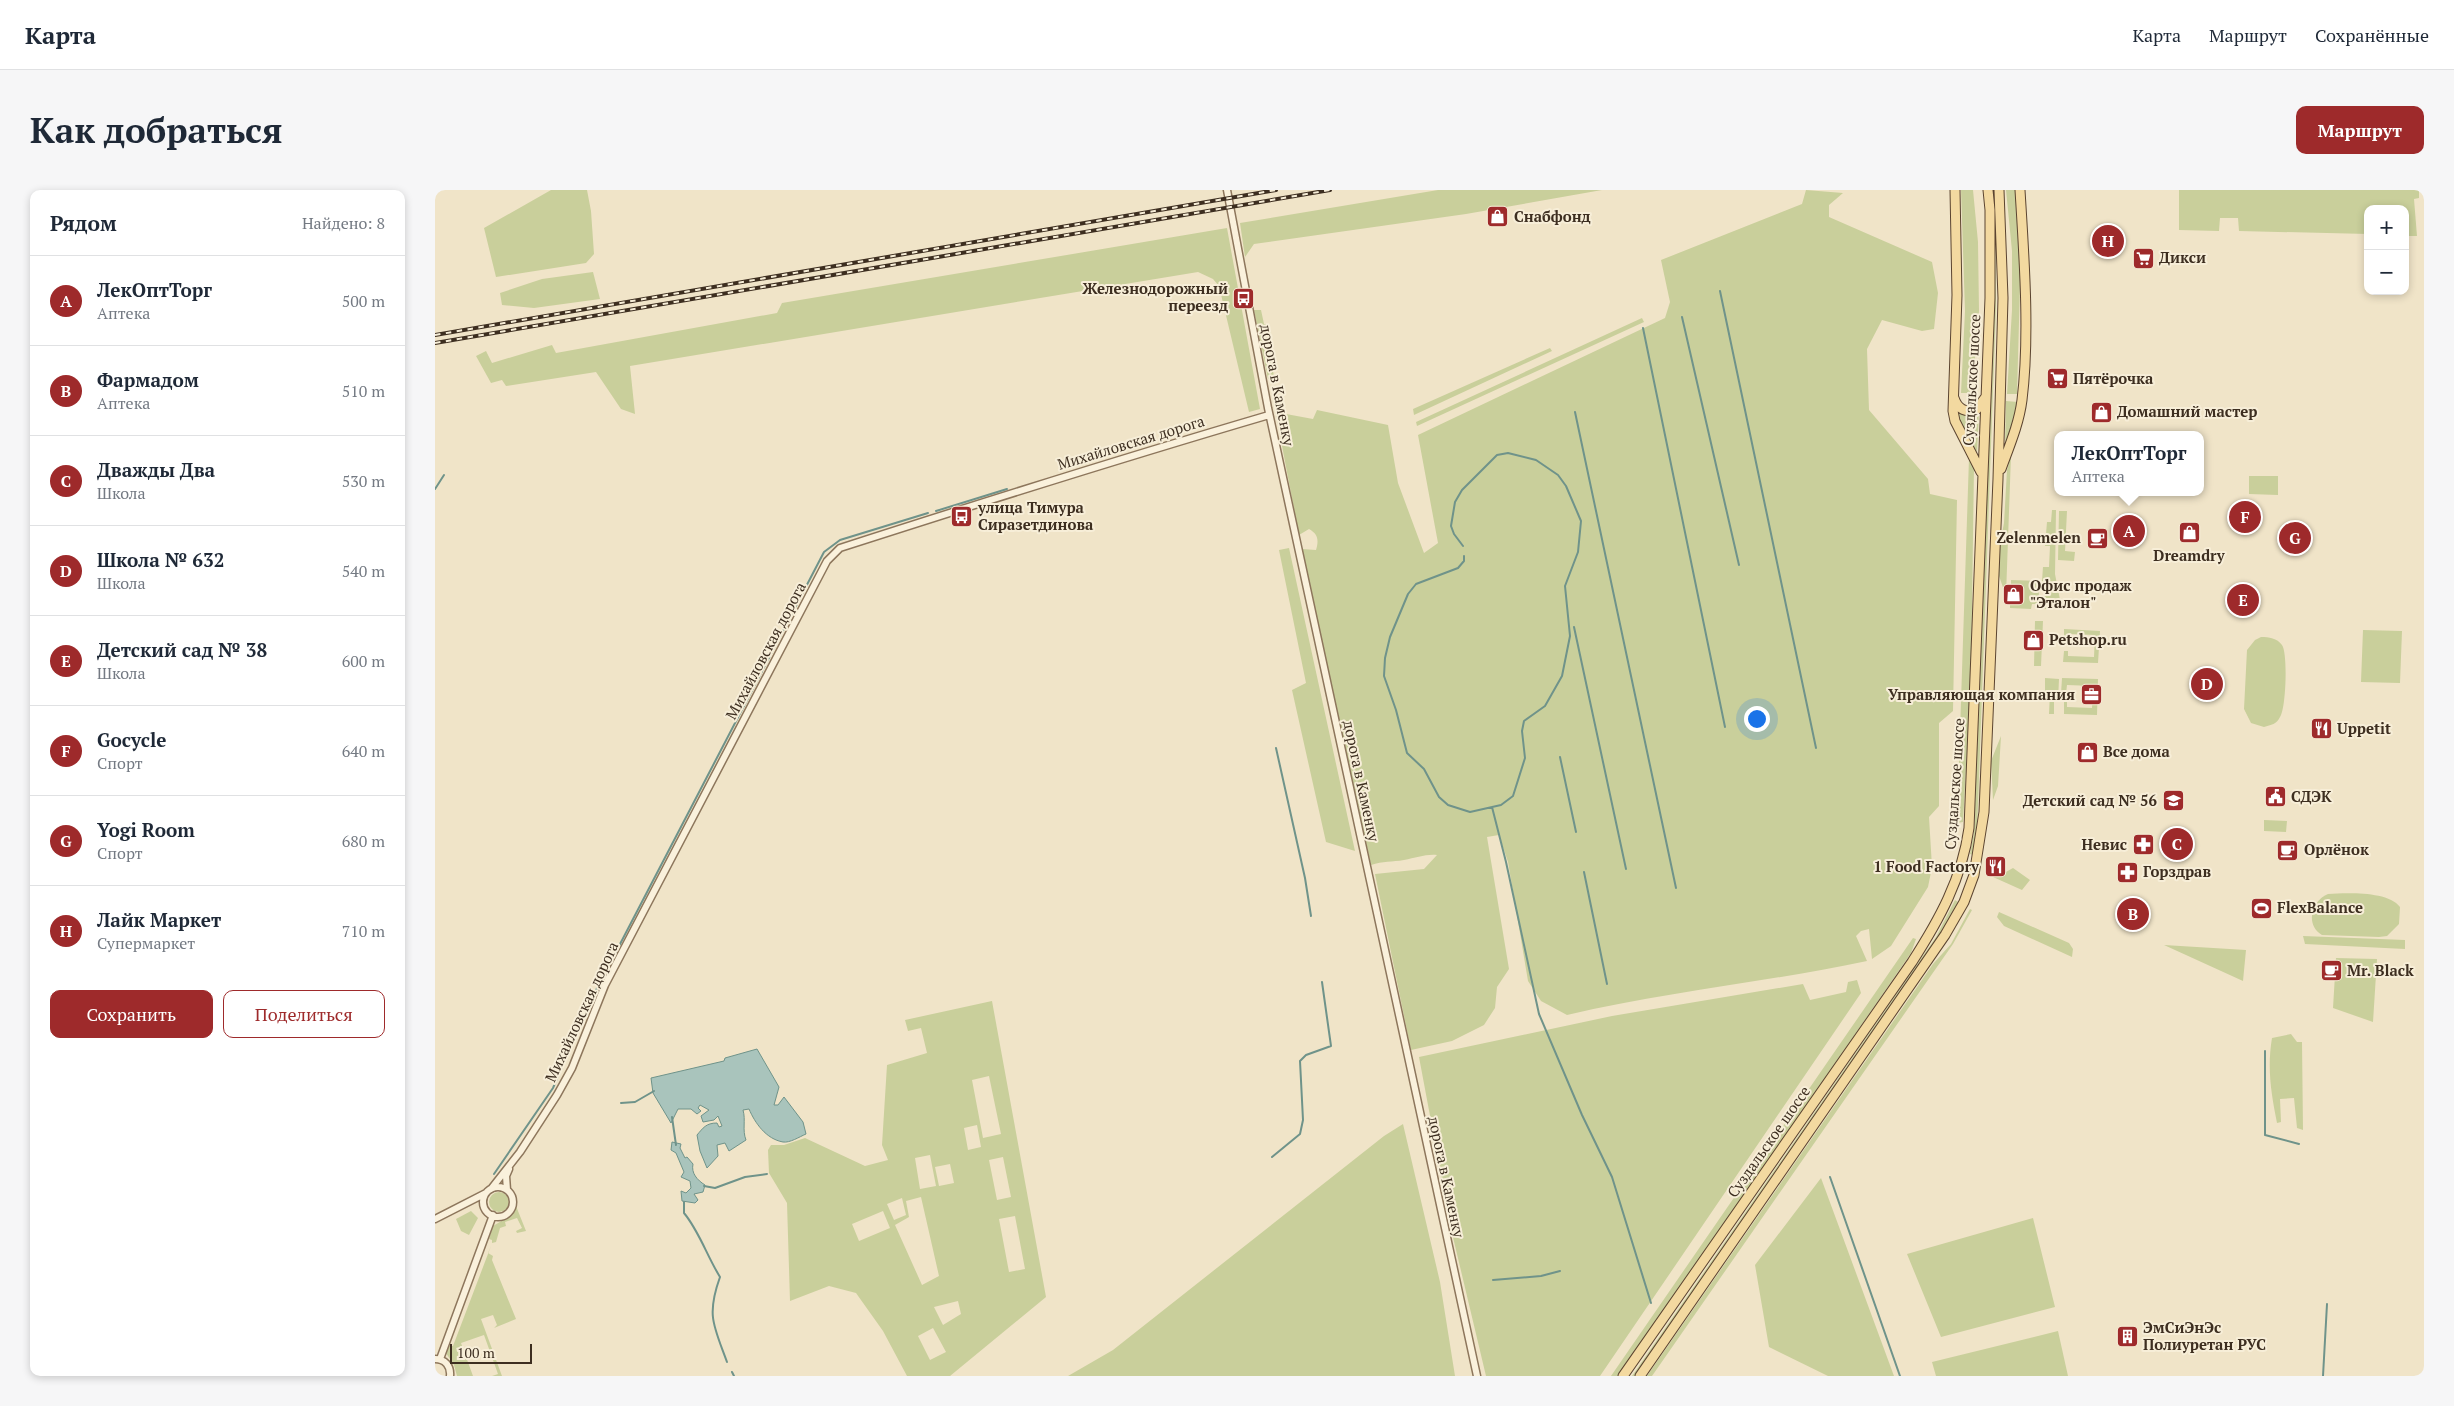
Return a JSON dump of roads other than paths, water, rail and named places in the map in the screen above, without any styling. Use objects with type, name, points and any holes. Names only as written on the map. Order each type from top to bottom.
[{"type":"main road","points":[[1955,190],[1957,295],[1953,395],[1955,421],[1982,474]]},
{"type":"main road","name":"Суздальское шоссе","points":[[1623,1376],[1901,977],[1951,896],[1963,861],[1969,828],[1990,298],[1990,210],[1987,190]]},
{"type":"main road","name":"Суздальское шоссе","points":[[1640,1376],[1945,935],[1970,888],[1978,859],[1984,812],[1998,479],[2003,298],[1999,190]]},
{"type":"main road","points":[[1998,479],[2011,445],[2022,400],[2025,357],[2024,260],[2020,190]]},
{"type":"main road","points":[[1953,395],[1959,408],[1965,411],[1977,409],[1986,398]]},
{"type":"street","name":"дорога в Каменку","points":[[1227,190],[1269,415],[1477,1376]]},
{"type":"street","name":"Михайловская дорога","points":[[435,1218],[489,1191],[510,1165],[557,1095],[572,1068],[605,984],[827,561],[833,554],[840,548],[927,520],[1113,461],[1269,415]]},
{"type":"street","name":"Михайловская дорога","points":[[507,1190],[506,1176],[510,1165]]},
{"type":"street","points":[[467,1203],[477,1203],[493,1215],[503,1216],[511,1209],[513,1199],[507,1190],[499,1187],[489,1191],[483,1202],[485,1208]]},
{"type":"street","points":[[449,1376],[449,1366],[437,1359],[493,1215]]},
{"type":"water","points":[[757,1049],[779,1087],[774,1105],[778,1105],[784,1097],[803,1122],[806,1134],[789,1142],[771,1138],[754,1120],[749,1109],[743,1110],[746,1140],[729,1151],[725,1143],[717,1145],[718,1156],[707,1168],[700,1151],[697,1135],[705,1126],[710,1124],[717,1123],[719,1127],[722,1126],[718,1116],[714,1120],[703,1122],[701,1116],[709,1110],[700,1105],[698,1108],[701,1111],[697,1114],[691,1109],[678,1109],[671,1123],[653,1093],[651,1078],[724,1061],[725,1058]]},
{"type":"water","points":[[672,1142],[681,1144],[680,1148],[685,1158],[687,1157],[693,1164],[695,1176],[705,1185],[703,1192],[694,1194],[698,1200],[695,1203],[682,1201],[681,1191],[686,1193],[691,1188],[690,1181],[681,1177],[684,1172],[676,1153],[671,1150]]},
{"type":"waterway","points":[[1720,291],[1816,748]]},
{"type":"waterway","points":[[1682,317],[1739,565]]},
{"type":"waterway","points":[[1643,328],[1725,727]]},
{"type":"waterway","points":[[1575,412],[1676,888]]},
{"type":"waterway","points":[[1463,546],[1454,534],[1451,526],[1455,502],[1462,490],[1497,455],[1508,453],[1536,460],[1558,475],[1566,486],[1581,521],[1578,552],[1565,586],[1570,636],[1562,676],[1545,706],[1524,721],[1522,731],[1525,758],[1513,796],[1501,805],[1470,812],[1448,805],[1439,797],[1424,769],[1407,753],[1396,710],[1384,676],[1385,658],[1390,637],[1408,594],[1416,584],[1458,568],[1464,561],[1464,556]]},
{"type":"waterway","points":[[435,489],[444,475]]},
{"type":"waterway","points":[[936,511],[1007,489]]},
{"type":"waterway","points":[[494,1174],[553,1088],[593,996],[824,552],[840,540],[928,513]]},
{"type":"waterway","points":[[1574,627],[1626,869]]},
{"type":"waterway","points":[[1276,748],[1305,878],[1311,916]]},
{"type":"waterway","points":[[1560,757],[1576,832]]},
{"type":"waterway","points":[[1492,807],[1539,1014],[1582,1115],[1612,1177],[1651,1303]]},
{"type":"waterway","points":[[1584,872],[1607,984]]},
{"type":"waterway","points":[[1272,1157],[1300,1134],[1303,1120],[1300,1061],[1306,1055],[1331,1046],[1322,982]]},
{"type":"waterway","points":[[2265,1051],[2265,1135],[2299,1144]]},
{"type":"waterway","points":[[621,1103],[635,1102],[654,1091]]},
{"type":"waterway","points":[[672,1117],[676,1145]]},
{"type":"waterway","points":[[704,1186],[715,1188],[745,1177],[767,1174]]},
{"type":"waterway","points":[[1830,1177],[1900,1376]]},
{"type":"waterway","points":[[684,1202],[684,1213],[720,1277],[713,1302],[713,1321],[727,1362]]},
{"type":"waterway","points":[[1493,1280],[1541,1276],[1560,1271]]},
{"type":"waterway","points":[[2323,1376],[2327,1304]]},
{"type":"waterway","points":[[732,1372],[734,1376]]},
{"type":"railway","points":[[435,335],[1276,190]]},
{"type":"railway","points":[[435,343],[1330,190]]},
{"type":"place","name":"Снабфонд","points":[[1498,217]]},
{"type":"place","name":"Лайк Маркет","points":[[2108,241]]},
{"type":"place","name":"Дикси","points":[[2143,258]]},
{"type":"place","name":"Железнодорожный переезд","points":[[1244,298]]},
{"type":"place","name":"Пятёрочка","points":[[2057,379]]},
{"type":"place","name":"Домашний мастер","points":[[2101,412]]},
{"type":"place","name":"улица Тимура Сиразетдинова","points":[[962,517]]},
{"type":"place","name":"Gocycle","points":[[2245,517]]},
{"type":"place","name":"ЛекОптТорг","points":[[2129,531]]},
{"type":"place","name":"Dreamdry","points":[[2189,533]]},
{"type":"place","name":"Zelenmelen","points":[[2097,538]]},
{"type":"place","name":"Yogi Room","points":[[2295,538]]},
{"type":"place","name":"Офис продаж \"Эталон\"","points":[[2014,595]]},
{"type":"place","name":"Детский сад № 38","points":[[2243,600]]},
{"type":"place","name":"Petshop.ru","points":[[2033,640]]},
{"type":"place","name":"Школа № 632","points":[[2207,684]]},
{"type":"place","name":"Управляющая компания","points":[[2091,695]]},
{"type":"place","name":"Uppetit","points":[[2321,729]]},
{"type":"place","name":"Все дома","points":[[2087,752]]},
{"type":"place","name":"СДЭК","points":[[2275,797]]},
{"type":"place","name":"Детский сад № 56","points":[[2173,801]]},
{"type":"place","name":"Дважды Два","points":[[2177,844]]},
{"type":"place","name":"Невис","points":[[2143,845]]},
{"type":"place","name":"Орлёнок","points":[[2288,850]]},
{"type":"place","name":"1 Food Factory","points":[[1995,867]]},
{"type":"place","name":"Горздрав","points":[[2127,872]]},
{"type":"place","name":"FlexBalance","points":[[2261,908]]},
{"type":"place","name":"Фармадом","points":[[2133,914]]},
{"type":"place","name":"Mr. Black","points":[[2331,971]]},
{"type":"place","name":"ЭмСиЭнЭс Полиуретан РУС","points":[[2127,1337]]}]
